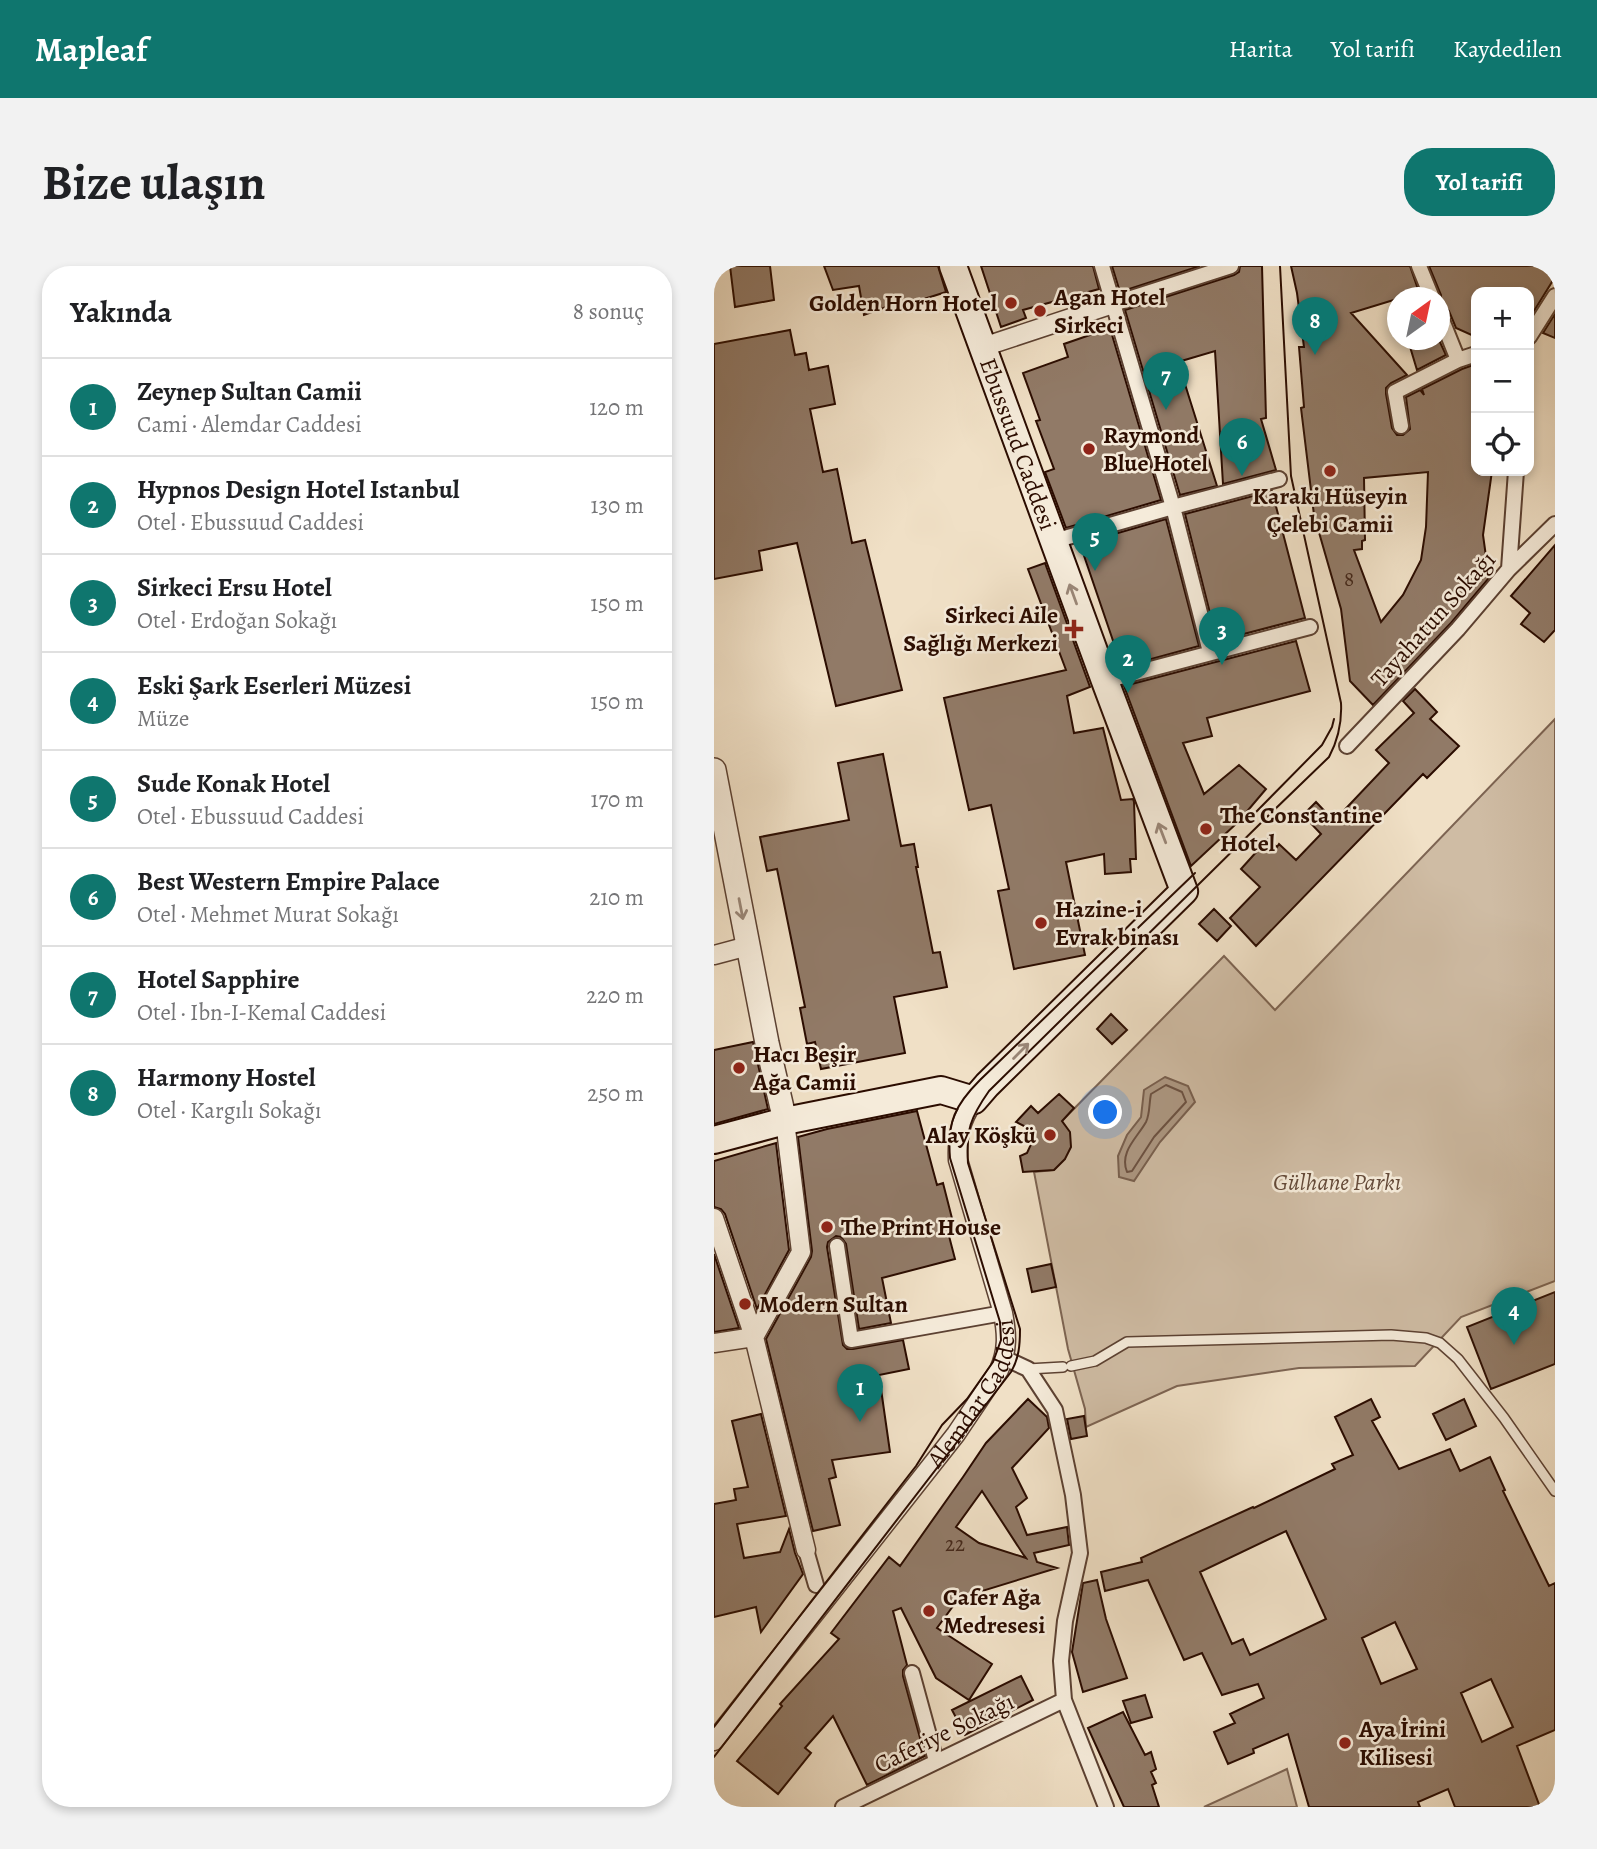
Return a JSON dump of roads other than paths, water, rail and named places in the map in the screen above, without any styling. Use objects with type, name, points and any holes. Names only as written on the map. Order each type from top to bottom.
[{"type":"main road","name":"Ebussuud Caddesi","points":[[953,266],[1184,891],[1179,895]]},
{"type":"main road","name":"Alemdar Caddesi","points":[[974,1100],[1179,895]]},
{"type":"main road","points":[[714,1140],[785,1121],[941,1090],[974,1100]]},
{"type":"street","points":[[1102,266],[1173,507],[1210,652]]},
{"type":"street","points":[[983,347],[1231,266]]},
{"type":"street","points":[[1419,266],[1428,287]]},
{"type":"street","points":[[1534,329],[1555,296]]},
{"type":"street","points":[[1450,339],[1458,359]]},
{"type":"street","points":[[1401,426],[1395,392],[1458,359],[1471,356]]},
{"type":"street","points":[[1509,569],[1516,476]]},
{"type":"street","points":[[1054,541],[1279,479]]},
{"type":"street","name":"Tayahatun Sokağı","points":[[1347,746],[1458,629],[1509,569],[1555,524]]},
{"type":"street","points":[[1105,681],[1310,627]]},
{"type":"street","points":[[714,770],[767,1044],[785,1121],[801,1252],[754,1337]]},
{"type":"street","points":[[714,955],[748,946]]},
{"type":"street","name":"Alemdar Caddesi","points":[[714,1741],[956,1434],[999,1370],[1004,1358],[1007,1333],[1003,1313],[958,1160],[959,1128],[974,1100]]},
{"type":"street","points":[[714,1218],[754,1337],[816,1584]]},
{"type":"street","points":[[837,1246],[851,1340],[1003,1313]]},
{"type":"street","points":[[714,1343],[754,1337]]},
{"type":"street","points":[[1004,1358],[1028,1369],[1055,1410],[1078,1522],[1080,1553],[1065,1621],[1061,1661],[1065,1700],[1106,1807]]},
{"type":"street","points":[[912,1673],[936,1761]]},
{"type":"street","name":"Caferiye Sokağı","points":[[843,1807],[1065,1700]]},
{"type":"lane","points":[[1028,1369],[1095,1361],[1127,1342],[1391,1335],[1426,1338],[1440,1343],[1458,1359],[1504,1418],[1555,1491]]},
{"type":"water","points":[[1165,1077],[1188,1086],[1195,1102],[1160,1142],[1134,1181],[1119,1177],[1118,1156],[1127,1135],[1141,1117],[1144,1090]]},
{"type":"tram line","points":[[714,1757],[1014,1367],[1019,1351],[1020,1329],[968,1163],[971,1125],[983,1100],[989,1091],[1329,757],[1335,744],[1341,703],[1291,476],[1280,266]]},
{"type":"tram line","points":[[1254,814],[1322,745],[1334,719]]},
{"type":"tram line","points":[[714,1727],[916,1466],[942,1425],[967,1399],[993,1362],[1001,1340],[1000,1322],[950,1158],[950,1134],[959,1106],[980,1080],[1195,873]]},
{"type":"place","name":"Golden Horn Hotel","points":[[1011,303]]},
{"type":"place","name":"Agan Hotel Sirkeci","points":[[1040,311]]},
{"type":"place","name":"Harmony Hostel","points":[[1315,355]]},
{"type":"place","name":"Hotel Sapphire","points":[[1166,410]]},
{"type":"place","name":"Raymond Blue Hotel","points":[[1089,449]]},
{"type":"place","name":"Karaki Hüseyin Çelebi Camii","points":[[1330,471]]},
{"type":"place","name":"Best Western Empire Palace","points":[[1242,476]]},
{"type":"place","name":"Sude Konak Hotel","points":[[1095,571]]},
{"type":"place","name":"Sirkeci Aile Sağlığı Merkezi","points":[[1074,629]]},
{"type":"place","name":"Sirkeci Ersu Hotel","points":[[1222,665]]},
{"type":"place","name":"Hypnos Design Hotel Istanbul","points":[[1128,693]]},
{"type":"place","name":"The Constantine Hotel","points":[[1206,829]]},
{"type":"place","name":"Hazine-i Evrak binası","points":[[1041,923]]},
{"type":"place","name":"Hacı Beşir Ağa Camii","points":[[739,1068]]},
{"type":"place","name":"Alay Köşkü","points":[[1050,1135]]},
{"type":"place","name":"The Print House","points":[[827,1227]]},
{"type":"place","name":"Modern Sultan","points":[[745,1304]]},
{"type":"place","name":"Eski Şark Eserleri Müzesi","points":[[1514,1345]]},
{"type":"place","name":"Zeynep Sultan Camii","points":[[860,1422]]},
{"type":"place","name":"Cafer Ağa Medresesi","points":[[929,1611]]},
{"type":"place","name":"Aya İrini Kilisesi","points":[[1345,1743]]},
{"type":"park label","name":"Gülhane Parkı","points":[[1337,1182]]}]
